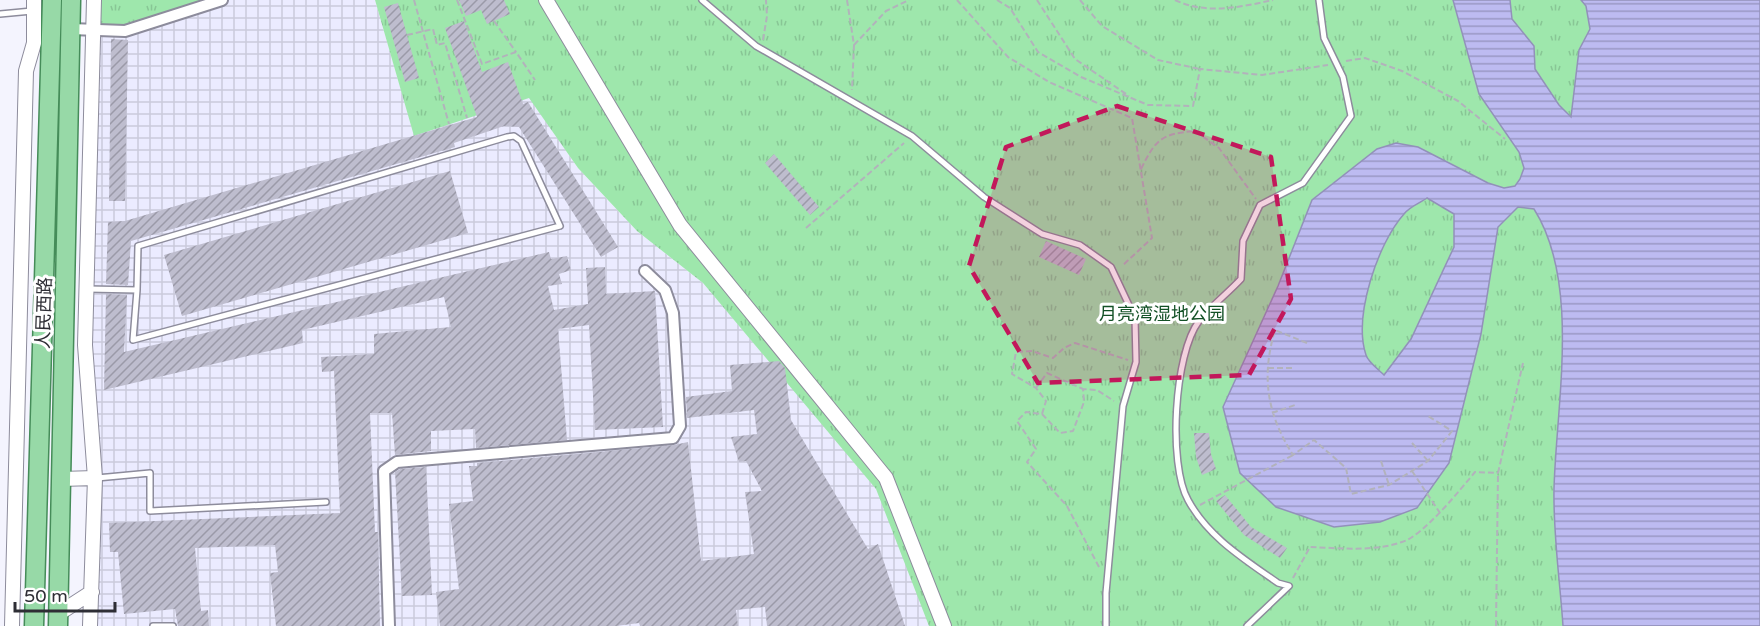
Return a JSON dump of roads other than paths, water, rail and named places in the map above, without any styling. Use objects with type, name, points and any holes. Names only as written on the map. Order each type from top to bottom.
[{"type":"main road","name":"人民西路","points":[[34,626],[52,0]]},
{"type":"main road","name":"人民西路","points":[[58,620],[71,0]]},
{"type":"street","points":[[90,626],[95,478],[86,345],[94,0]]},
{"type":"street","points":[[70,29],[125,31],[219,0]]},
{"type":"street","points":[[546,0],[680,225],[886,478],[944,626]]},
{"type":"street","points":[[12,626],[26,71],[34,44],[34,6]]},
{"type":"street","points":[[389,626],[384,471],[397,462],[673,438],[680,426],[673,313],[665,290],[645,272]]},
{"type":"street","points":[[61,479],[95,478]]},
{"type":"street","points":[[58,620],[92,592]]},
{"type":"lane","points":[[702,0],[761,48],[912,136],[984,197],[1042,234],[1080,245],[1111,267],[1135,318],[1136,362],[1123,406],[1107,583],[1106,626]]},
{"type":"lane","points":[[1247,626],[1289,586],[1278,583],[1223,544],[1186,498],[1178,459],[1176,426],[1180,368],[1198,322],[1242,279],[1243,241],[1260,205],[1303,183],[1351,116],[1343,77],[1324,38],[1319,0]]},
{"type":"lane","points":[[0,14],[34,6]]},
{"type":"lane","points":[[514,136],[521,141],[560,226],[133,340],[137,290],[138,246],[507,137],[514,136]]},
{"type":"lane","points":[[87,289],[137,290]]},
{"type":"lane","points":[[95,478],[150,473],[150,511],[326,502]]},
{"type":"lane","points":[[153,626],[173,626]]},
{"type":"water","points":[[1453,0],[1510,0],[1512,19],[1534,46],[1535,69],[1559,105],[1571,117],[1579,50],[1590,29],[1586,6],[1581,0],[1760,0],[1760,626],[1563,626],[1554,506],[1561,383],[1562,308],[1557,272],[1548,239],[1534,209],[1518,207],[1498,227],[1481,334],[1449,463],[1417,508],[1380,522],[1334,527],[1276,507],[1240,473],[1223,407],[1278,286],[1312,200],[1377,149],[1396,143],[1418,147],[1488,183],[1504,188],[1515,186],[1524,168],[1519,152],[1479,94]],"holes":[[[1427,198],[1454,214],[1454,247],[1411,339],[1384,375],[1367,358],[1363,339],[1365,301],[1377,261],[1394,227],[1415,205]]]},
{"type":"park label","name":"月亮湾湿地公园","points":[[1162,314]]}]
